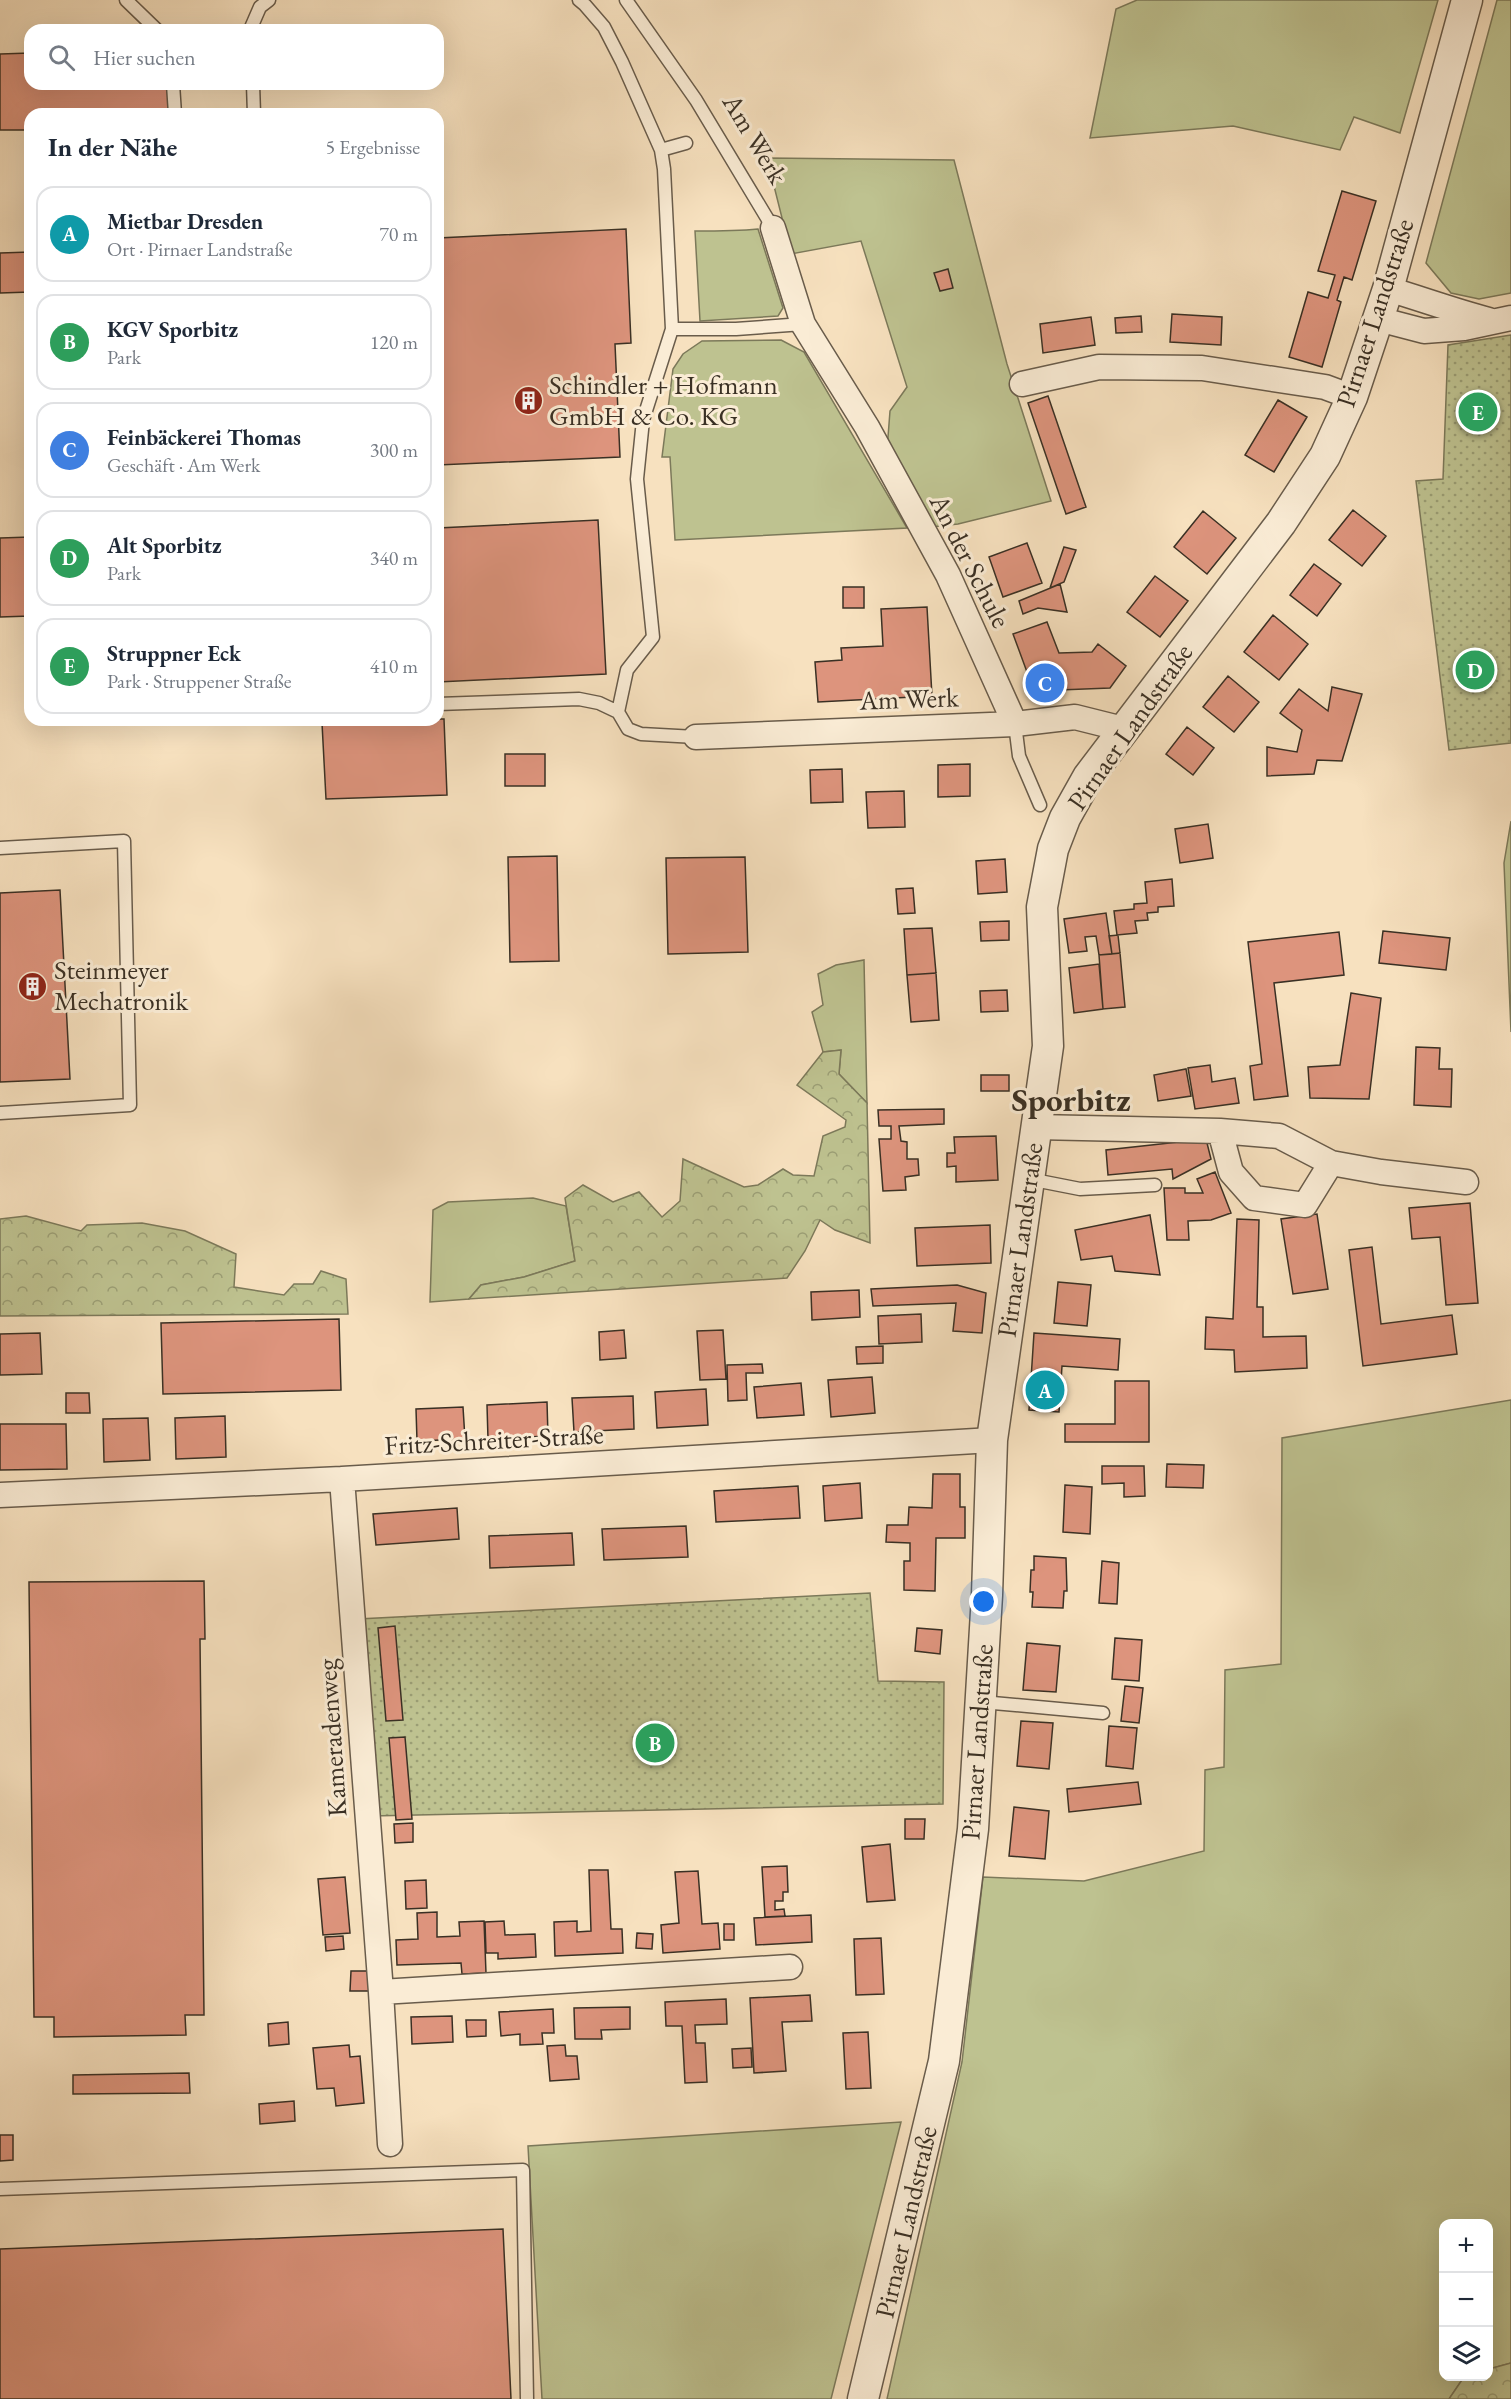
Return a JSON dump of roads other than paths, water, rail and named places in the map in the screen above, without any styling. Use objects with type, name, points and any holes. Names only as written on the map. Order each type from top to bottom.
[{"type":"street","name":"Pirnaer Landstraße","points":[[863,2399],[944,2061],[973,1829],[987,1595],[992,1440],[1048,1046],[1042,907],[1053,849],[1065,818],[1088,777],[1281,523],[1325,456],[1353,397],[1388,289],[1467,0]]},
{"type":"street","name":"Am Werk","points":[[773,228],[803,324],[867,427]]},
{"type":"street","points":[[1388,289],[1450,310],[1502,319]]},
{"type":"street","points":[[1378,319],[1424,331],[1464,328],[1502,319]]},
{"type":"street","points":[[1022,384],[1099,367],[1202,368],[1325,387],[1353,397]]},
{"type":"street","name":"An der Schule","points":[[867,427],[948,575],[1015,724]]},
{"type":"street","name":"Am Werk","points":[[696,737],[1015,724],[1075,717],[1123,729]]},
{"type":"street","points":[[1036,1127],[1220,1131],[1279,1136],[1331,1163],[1381,1173],[1466,1182]]},
{"type":"street","points":[[1220,1131],[1231,1172],[1254,1198],[1305,1205],[1331,1163]]},
{"type":"street","name":"Fritz-Schreiter-Straße","points":[[0,1495],[342,1479],[992,1440]]},
{"type":"street","name":"Kameradenweg","points":[[342,1479],[381,1992],[390,2144]]},
{"type":"street","points":[[381,1992],[790,1966]]},
{"type":"lane","points":[[126,0],[152,24]]},
{"type":"lane","points":[[253,24],[260,8],[269,0]]},
{"type":"lane","points":[[579,0],[604,27],[661,150],[664,169],[672,329],[643,420],[637,479],[653,637],[627,670],[618,712]]},
{"type":"lane","name":"Am Werk","points":[[626,0],[696,100],[773,228]]},
{"type":"lane","points":[[173,90],[175,108]]},
{"type":"lane","points":[[253,90],[254,108]]},
{"type":"lane","points":[[661,150],[686,143]]},
{"type":"lane","points":[[672,329],[736,329],[803,324]]},
{"type":"lane","points":[[444,704],[579,699],[599,703],[618,712],[628,729],[641,734],[696,737]]},
{"type":"lane","points":[[1015,724],[1019,756],[1040,805]]},
{"type":"lane","points":[[0,848],[124,841],[130,1105],[0,1113]]},
{"type":"lane","points":[[1029,1179],[1080,1189],[1155,1185]]},
{"type":"lane","points":[[981,1702],[1103,1713]]},
{"type":"lane","points":[[0,2188],[523,2170],[527,2399]]},
{"type":"place","name":"Schindler + Hofmann GmbH & Co. KG","points":[[528,401]]},
{"type":"place","name":"Struppner Eck","points":[[1478,412]]},
{"type":"place","name":"Alt Sporbitz","points":[[1475,670]]},
{"type":"place","name":"Feinbäckerei Thomas","points":[[1045,683]]},
{"type":"place","name":"Steinmeyer Mechatronik","points":[[33,986]]},
{"type":"place","name":"Mietbar Dresden","points":[[1045,1390]]},
{"type":"place","name":"KGV Sporbitz","points":[[655,1743]]},
{"type":"district","name":"Sporbitz","points":[[1071,1099]]}]
